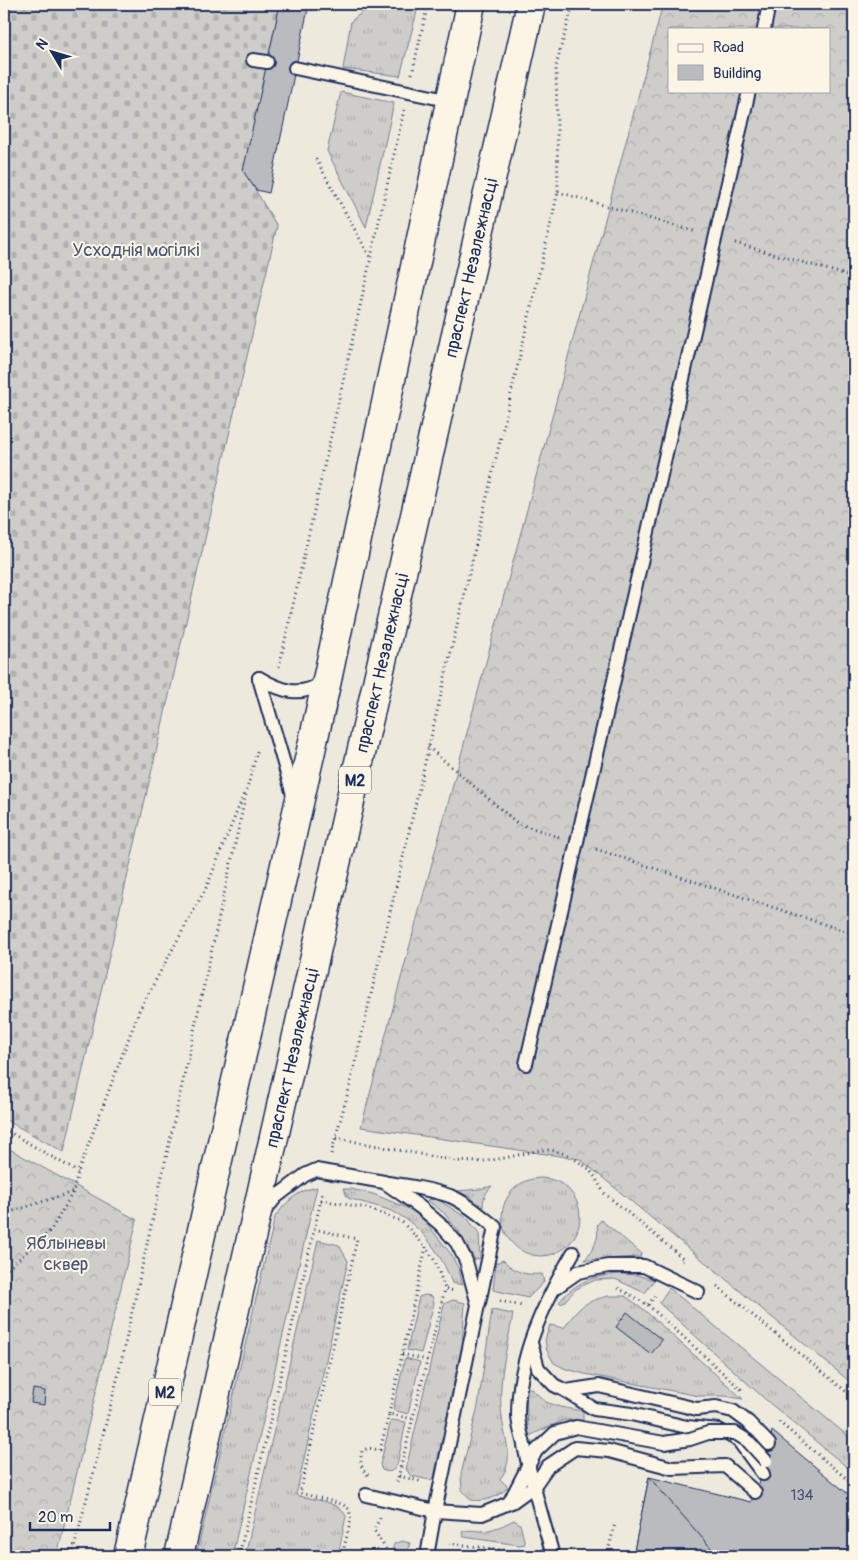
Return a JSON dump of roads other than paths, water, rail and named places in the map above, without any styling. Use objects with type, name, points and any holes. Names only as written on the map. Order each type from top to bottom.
[{"type":"main road","name":"М2","points":[[128,1556],[327,680],[471,4]]},
{"type":"main road","name":"праспект Незалежнасці","points":[[179,1556],[532,4]]},
{"type":"lane","points":[[764,28],[769,4]]},
{"type":"lane","points":[[253,60],[267,62]]},
{"type":"lane","points":[[295,68],[451,101]]},
{"type":"lane","points":[[526,1064],[749,92]]},
{"type":"lane","points":[[298,811],[259,678],[275,687],[294,692],[313,690],[327,680]]},
{"type":"lane","points":[[254,1225],[276,1197],[305,1175],[316,1170],[422,1188],[451,1197],[472,1209],[495,1227],[427,1556]]},
{"type":"lane","points":[[384,1182],[420,1207],[441,1225],[456,1243],[466,1261],[478,1305]]},
{"type":"lane","points":[[553,1556],[528,1465],[518,1416],[520,1393],[530,1340],[551,1290],[573,1253]]},
{"type":"lane","points":[[551,1290],[578,1272],[608,1266],[644,1266],[698,1292]]},
{"type":"lane","points":[[510,1503],[536,1451],[555,1432],[576,1427],[664,1443],[690,1439],[708,1433],[735,1433],[748,1441],[764,1468],[738,1440],[719,1430],[687,1427],[632,1414],[594,1409],[554,1385],[538,1368],[530,1340]]},
{"type":"lane","points":[[566,1391],[599,1386],[697,1409],[716,1407],[733,1411],[748,1422],[769,1444]]},
{"type":"lane","points":[[366,1495],[435,1511],[482,1514],[510,1503],[534,1486],[548,1466],[575,1448],[609,1451],[672,1468],[725,1466],[755,1492]]},
{"type":"park label","name":"Усходнія могілкі","points":[[136,250]]},
{"type":"park label","name":"Яблыневы сквер","points":[[66,1253]]}]
